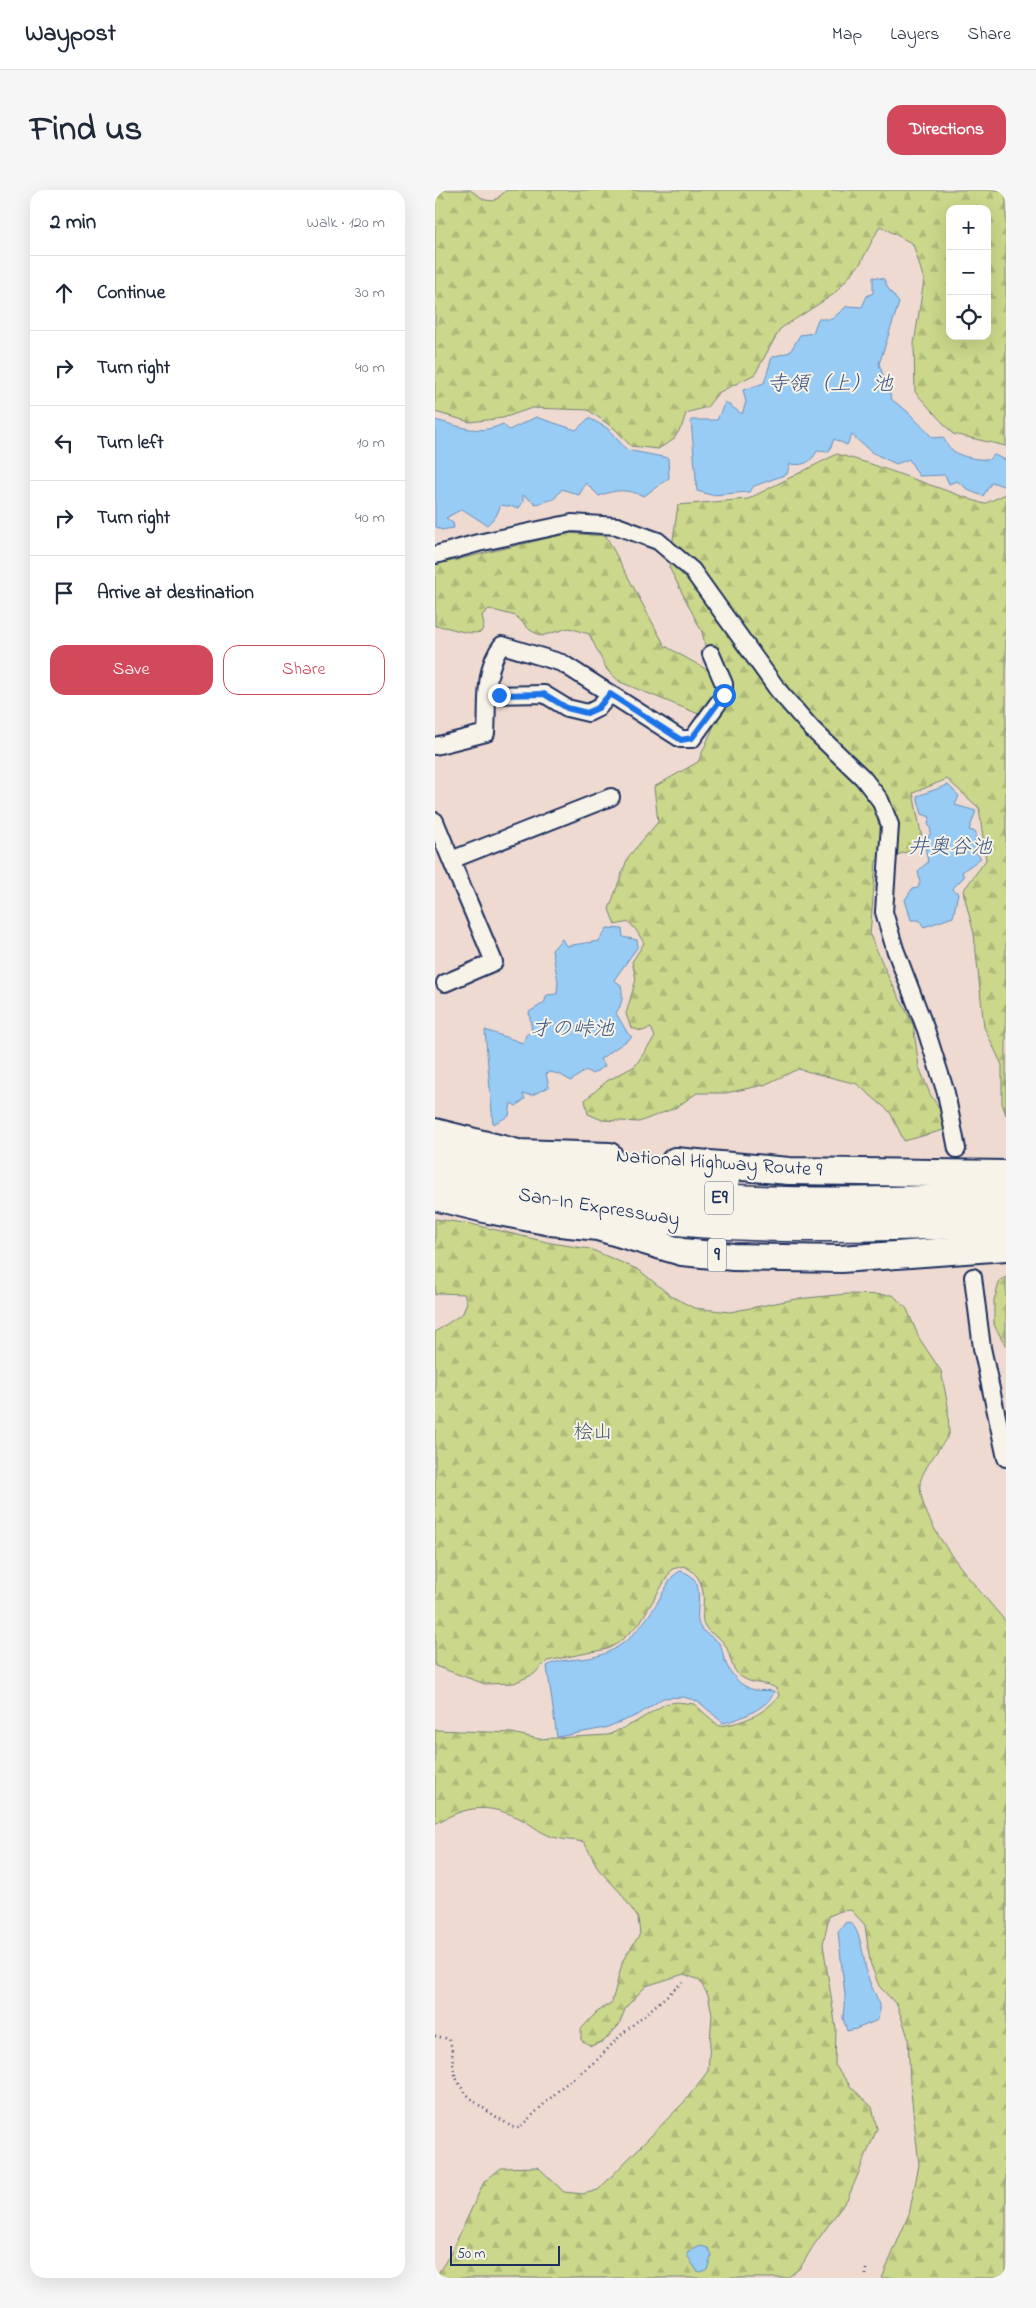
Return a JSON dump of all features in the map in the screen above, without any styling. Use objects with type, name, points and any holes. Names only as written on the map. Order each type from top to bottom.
[{"type":"highway","name":"National Highway Route 9","points":[[435,1132],[519,1153],[605,1155],[789,1171],[1006,1174]]},
{"type":"highway","name":"San-In Expressway","points":[[435,1152],[498,1167],[580,1182],[663,1194],[751,1200],[843,1202],[1006,1198]]},
{"type":"highway","points":[[519,1153],[599,1166],[760,1183],[854,1189],[1006,1193]]},
{"type":"highway","name":"San-In Expressway","points":[[435,1176],[495,1192],[578,1208],[662,1220],[751,1226],[845,1227],[1006,1222]]},
{"type":"highway","name":"9","points":[[435,1197],[515,1215],[598,1227],[682,1252],[733,1257],[841,1259],[1006,1247]]},
{"type":"highway","points":[[598,1227],[693,1239],[827,1245],[1006,1232]]},
{"type":"street","points":[[435,555],[478,543],[572,524],[617,526],[658,541],[692,570],[778,690],[812,729],[863,778],[880,800],[890,826],[884,912],[895,949],[926,1030],[946,1093],[957,1149]]},
{"type":"street","points":[[435,746],[487,733],[488,677],[502,645],[562,663],[681,740],[692,738],[724,695],[724,684],[711,654]]},
{"type":"street","points":[[488,695],[544,694],[567,708],[587,713],[598,708],[610,694]]},
{"type":"street","points":[[451,860],[611,797]]},
{"type":"street","points":[[435,821],[494,962],[445,984]]},
{"type":"street","points":[[973,1277],[981,1348],[1006,1458]]},
{"type":"path","points":[[435,2036],[449,2038],[453,2050],[455,2076],[465,2093],[512,2127],[519,2128],[578,2073],[597,2060],[621,2035],[685,1981]]},
{"type":"path","points":[[866,2269],[867,2278]]},
{"type":"green space","points":[[437,190],[470,190],[485,200],[494,201],[507,190],[1006,190],[1006,446],[953,434],[915,392],[914,344],[924,280],[913,244],[880,226],[860,264],[834,294],[780,329],[755,374],[718,393],[707,407],[686,413],[682,426],[673,440],[658,449],[631,446],[615,429],[588,410],[532,408],[503,418],[470,422],[435,412],[435,192]]},
{"type":"green space","points":[[837,454],[984,504],[1006,494],[1006,1115],[1002,1103],[1002,1065],[984,1027],[974,934],[963,891],[986,860],[979,808],[947,779],[913,793],[922,838],[910,851],[876,861],[870,935],[889,978],[913,1024],[919,1067],[930,1094],[946,1118],[944,1130],[904,1141],[890,1112],[857,1084],[798,1069],[764,1085],[726,1093],[697,1093],[675,1108],[639,1122],[602,1120],[588,1114],[585,1100],[607,1081],[635,1066],[655,1037],[651,1028],[642,1031],[631,1028],[626,1014],[636,979],[632,962],[644,943],[629,922],[615,925],[609,909],[628,857],[658,822],[654,787],[698,762],[716,721],[620,682],[607,670],[589,634],[569,628],[541,636],[530,630],[516,616],[489,609],[482,615],[484,625],[481,632],[469,633],[435,626],[435,565],[569,533],[606,536],[665,646],[711,672],[702,632],[669,567],[678,505],[748,499]]},
{"type":"green space","name":"桧山","points":[[435,1219],[471,1224],[551,1243],[590,1249],[639,1270],[671,1296],[694,1308],[730,1312],[796,1299],[847,1294],[893,1295],[907,1309],[919,1338],[941,1371],[948,1406],[949,1435],[921,1479],[923,1501],[940,1538],[953,1557],[1006,1622],[1006,2278],[882,2278],[909,2214],[919,2165],[910,2083],[908,2037],[897,2005],[879,1986],[870,1962],[865,1925],[851,1910],[841,1911],[829,1916],[823,1944],[836,2029],[835,2065],[851,2087],[872,2107],[877,2129],[848,2198],[800,2268],[787,2278],[435,2278],[451,2253],[484,2182],[501,2168],[538,2167],[564,2192],[583,2194],[598,2190],[685,2101],[708,2071],[712,2014],[708,1995],[699,1980],[684,1974],[646,1986],[626,2007],[619,2025],[604,2041],[591,2046],[581,2040],[581,2029],[596,2013],[612,2002],[623,1960],[640,1934],[638,1918],[620,1892],[599,1870],[584,1842],[549,1836],[523,1820],[489,1809],[468,1810],[457,1813],[435,1824],[435,1730],[512,1733],[539,1739],[608,1735],[634,1723],[665,1704],[677,1702],[694,1704],[719,1726],[736,1723],[752,1717],[773,1703],[779,1696],[777,1689],[766,1684],[749,1681],[740,1676],[733,1667],[725,1646],[704,1624],[701,1583],[690,1569],[684,1566],[672,1569],[639,1624],[618,1643],[607,1649],[547,1661],[534,1674],[514,1683],[485,1684],[435,1666],[435,1332],[463,1313],[467,1302],[464,1294],[440,1293],[435,1295]]},
{"type":"green space","points":[[1006,1277],[1006,1346],[994,1325],[994,1300],[1000,1280]]},
{"type":"water","name":"寺領（上）池","points":[[873,277],[884,279],[899,303],[879,364],[892,400],[907,411],[933,438],[943,437],[956,453],[967,457],[988,460],[994,455],[1006,460],[1006,487],[992,482],[983,496],[970,491],[957,481],[949,484],[945,475],[919,476],[909,459],[896,464],[871,452],[852,435],[847,445],[834,439],[829,452],[817,451],[806,463],[790,464],[787,474],[754,486],[749,492],[711,495],[697,491],[691,420],[717,420],[725,402],[742,414],[746,402],[743,390],[764,383],[772,357],[790,352],[800,335],[813,333],[818,319],[832,319],[847,306],[862,307],[867,296],[873,293]]},
{"type":"water","points":[[536,417],[576,430],[589,418],[607,428],[627,450],[668,458],[669,478],[644,496],[621,491],[599,496],[586,483],[579,495],[562,489],[554,499],[536,504],[523,495],[523,502],[519,508],[501,505],[496,516],[487,525],[462,509],[446,518],[453,523],[454,528],[441,530],[435,526],[435,420],[477,430],[494,428],[503,424],[509,430]]},
{"type":"water","name":"井奥谷池","points":[[948,785],[959,796],[955,805],[976,811],[969,830],[976,832],[975,852],[981,858],[962,872],[964,877],[952,889],[958,893],[953,917],[924,927],[919,920],[911,920],[905,900],[912,889],[918,888],[920,882],[918,871],[928,862],[925,846],[931,831],[928,823],[930,817],[922,814],[917,796]]},
{"type":"water","name":"才の峠池","points":[[607,928],[622,929],[623,937],[637,940],[638,946],[614,980],[621,985],[622,993],[622,1000],[616,1013],[628,1034],[632,1037],[600,1059],[605,1066],[592,1074],[586,1070],[571,1081],[551,1072],[546,1074],[549,1087],[532,1095],[523,1094],[525,1099],[516,1106],[511,1103],[509,1116],[493,1124],[485,1030],[523,1043],[526,1035],[532,1031],[529,1012],[544,1003],[547,995],[557,994],[558,981],[552,950],[562,939],[566,946],[599,941]]},
{"type":"water","points":[[680,1571],[695,1580],[699,1595],[699,1625],[703,1631],[719,1643],[730,1671],[745,1686],[757,1690],[774,1691],[772,1697],[753,1712],[723,1723],[698,1701],[683,1697],[663,1698],[638,1715],[605,1728],[557,1737],[547,1666],[562,1661],[604,1654],[618,1647],[649,1616],[672,1577]]},
{"type":"water","points":[[849,1922],[854,1926],[860,1940],[867,1974],[878,2001],[879,2011],[878,2020],[847,2031],[843,2018],[845,1995],[838,1932],[845,1923]]},
{"type":"water","points":[[701,2246],[708,2248],[712,2255],[707,2269],[701,2272],[697,2271],[687,2255],[688,2252]]},
{"type":"route","points":[[499,695],[544,694],[567,708],[587,713],[593,712],[598,708],[610,694],[681,740],[692,738],[724,695]]}]
